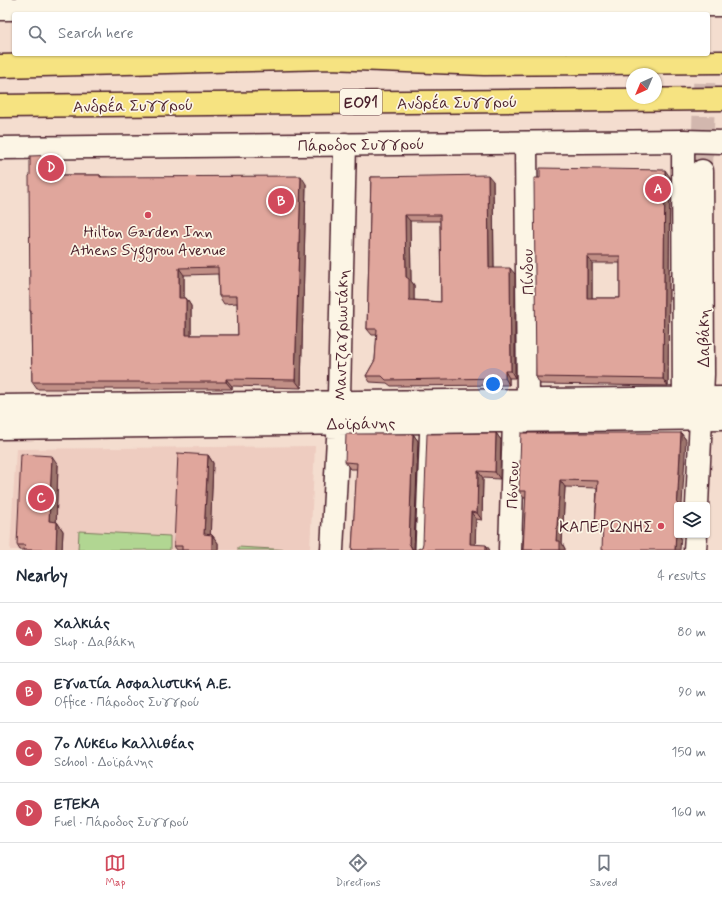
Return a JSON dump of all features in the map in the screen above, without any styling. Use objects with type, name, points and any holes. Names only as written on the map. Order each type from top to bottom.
[{"type":"highway","points":[[0,66],[330,56],[484,64],[722,62]]},
{"type":"highway","name":"Ανδρέα Συγγρού","points":[[0,106],[722,99]]},
{"type":"street","points":[[0,9],[684,3],[722,5]]},
{"type":"street","name":"Δαβάκη","points":[[683,141],[702,408]]},
{"type":"street","name":"Πάροδος Συγγρού","points":[[0,148],[526,142],[722,142]]},
{"type":"street","name":"Πίνδου","points":[[526,142],[528,401]]},
{"type":"street","name":"Μαντζαγριωτάκη","points":[[332,550],[339,413],[345,144]]},
{"type":"street","name":"Δαβάκη","points":[[697,502],[703,366],[702,171]]},
{"type":"street","name":"Δοϊράνης","points":[[0,428],[339,413],[528,401],[702,408]]},
{"type":"street","name":"Δοϊράνης","points":[[0,406],[339,413],[426,422],[514,421],[702,408]]},
{"type":"street","name":"Πόντου","points":[[510,550],[514,421]]},
{"type":"street","points":[[696,538],[696,550]]},
{"type":"lane","points":[[421,550],[426,422]]},
{"type":"shaded area","points":[[315,446],[310,550],[10,550],[16,449]]},
{"type":"green space","points":[[79,531],[170,536],[170,550],[78,550]]},
{"type":"green space","points":[[238,547],[291,550],[238,550]]},
{"type":"building","points":[[57,155],[57,175],[100,175],[100,177],[301,176],[295,380],[226,379],[226,382],[32,382],[30,311],[30,156]],"holes":[[[218,267],[219,296],[237,296],[238,335],[186,335],[186,298],[179,298],[179,268]]]},
{"type":"building","points":[[540,168],[665,170],[663,379],[536,377],[534,178],[540,178]],"holes":[[[587,256],[620,256],[620,298],[587,298]]]},
{"type":"building","points":[[488,175],[489,268],[510,268],[511,371],[505,371],[505,378],[386,380],[382,376],[366,376],[375,360],[377,329],[367,329],[371,177]],"holes":[[[405,215],[440,215],[441,302],[409,300],[409,279],[406,277]]]},
{"type":"building","points":[[496,433],[495,472],[478,471],[477,513],[471,512],[470,544],[486,545],[486,550],[416,550],[422,547],[423,543],[427,434]]},
{"type":"building","points":[[521,433],[681,433],[677,502],[674,502],[675,550],[602,550],[603,525],[595,525],[598,481],[560,480],[556,541],[560,541],[560,550],[523,550],[526,491],[519,491]]},
{"type":"building","points":[[346,434],[413,434],[409,543],[412,549],[416,550],[352,550],[357,463],[345,462]]},
{"type":"building","points":[[178,453],[208,455],[204,534],[212,535],[212,550],[182,550],[182,546],[174,546]]},
{"type":"building","points":[[21,454],[52,456],[49,521],[57,522],[56,550],[24,550],[25,545],[17,545]]},
{"type":"tunnel","points":[[702,171],[705,56]]},
{"type":"place","name":"ΕΤΕΚΑ","points":[[51,168]]},
{"type":"place","name":"Χαλκιάς","points":[[658,189]]},
{"type":"place","name":"Εγνατία Ασφαλιστική Α.Ε.","points":[[281,201]]},
{"type":"place","name":"Hilton Garden Inn Athens Syggrou Avenue","points":[[148,215]]},
{"type":"place","name":"7ο Λύκειο Καλλιθέας","points":[[41,498]]},
{"type":"place","name":"ΚΑΠΕΡΩΝΗΣ","points":[[661,526]]}]
